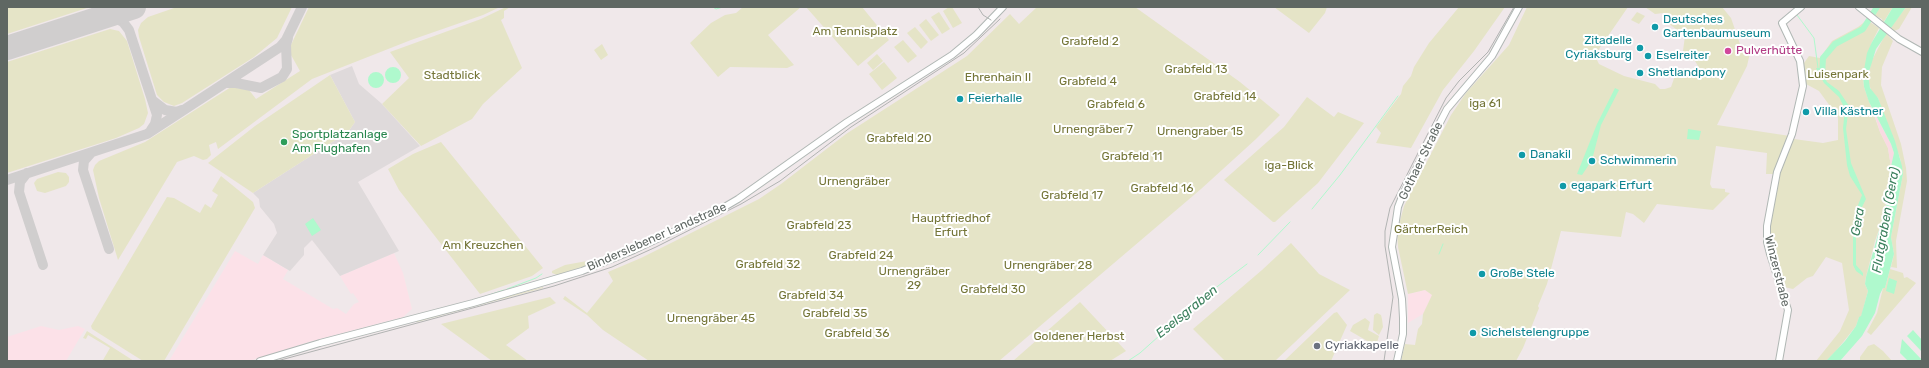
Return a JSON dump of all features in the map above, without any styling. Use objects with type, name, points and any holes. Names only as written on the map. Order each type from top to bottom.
[{"type":"main road","name":"Binderslebener Landstraße","points":[[261,361],[287,352],[466,305],[582,271],[634,250],[738,199],[847,122],[952,55],[976,35],[1003,7]]},
{"type":"main road","name":"Gothaer Straße","points":[[1397,360],[1400,351],[1403,324],[1402,299],[1392,247],[1398,207],[1447,109],[1495,52],[1520,7]]},
{"type":"main road","points":[[1859,7],[1892,33],[1922,52]]},
{"type":"main road","name":"Winzerstraße","points":[[1779,361],[1788,310],[1775,270],[1767,238],[1767,226],[1775,181],[1792,134],[1803,82],[1800,61],[1782,23],[1800,8]]},
{"type":"shaded area","points":[[352,66],[359,84],[381,103],[420,146],[358,182],[399,251],[340,276],[312,240],[304,248],[304,255],[290,271],[263,255],[277,233],[274,224],[260,207],[259,199],[253,193],[348,132],[355,122],[330,75]]},
{"type":"shaded area","points":[[235,251],[258,264],[263,255],[288,270],[283,279],[333,309],[337,308],[346,314],[354,304],[359,302],[353,293],[351,294],[340,276],[394,253],[403,273],[412,309],[403,317],[312,341],[249,361],[169,361]]},
{"type":"shaded area","points":[[1425,290],[1433,295],[1423,314],[1408,323],[1408,294]]},
{"type":"shaded area","points":[[41,326],[59,330],[78,326],[85,329],[66,361],[7,361],[7,337]]},
{"type":"green space","points":[[7,7],[90,7],[7,34]]},
{"type":"green space","points":[[177,7],[292,7],[277,38],[254,57],[182,103],[174,106],[164,102],[157,95],[138,30],[141,23],[148,17]]},
{"type":"green space","points":[[309,7],[500,7],[483,15],[411,40],[312,79],[218,149],[216,142],[209,145],[211,155],[207,159],[203,160],[194,156],[177,162],[118,260],[99,198],[93,170],[95,165],[99,161],[145,142],[231,87],[249,90],[256,99],[300,71],[291,55],[290,47]]},
{"type":"green space","name":"Stadtblick","points":[[506,7],[510,7],[504,11],[504,18],[501,20],[522,68],[483,104],[472,119],[421,146],[382,104],[409,78],[390,52],[481,19]]},
{"type":"green space","points":[[743,7],[801,7],[768,35],[794,65],[787,68],[730,67],[718,77],[690,43],[711,23],[725,15],[736,13]]},
{"type":"green space","name":"Am Tennisplatz","points":[[806,7],[862,7],[889,40],[858,66]]},
{"type":"green space","points":[[949,7],[952,7],[962,23],[953,28],[943,11]]},
{"type":"green space","name":"Hauptfriedhof Erfurt","points":[[1037,7],[1135,7],[1240,82],[1280,115],[1201,189],[999,361],[649,361],[603,330],[587,315],[563,299],[565,296],[587,313],[613,281],[608,272],[641,258],[759,199],[846,134],[967,56],[1010,14],[1019,24]]},
{"type":"green space","points":[[1274,7],[1327,7],[1325,13],[1309,33]]},
{"type":"green space","points":[[1459,7],[1505,7],[1474,51],[1443,90],[1411,148],[1376,143],[1381,133],[1376,127],[1401,94],[1403,86],[1411,76],[1414,67],[1429,43]]},
{"type":"green space","name":"egapark Erfurt","points":[[1527,7],[1628,7],[1597,52],[1597,60],[1599,64],[1624,76],[1655,84],[1660,89],[1665,89],[1671,87],[1676,73],[1690,75],[1695,73],[1698,66],[1695,61],[1682,58],[1685,36],[1668,23],[1664,13],[1655,14],[1645,7],[1722,7],[1731,18],[1740,44],[1747,48],[1750,53],[1747,66],[1717,125],[1790,136],[1774,174],[1766,174],[1767,153],[1716,146],[1710,184],[1712,188],[1725,189],[1725,192],[1730,193],[1713,210],[1657,204],[1644,223],[1633,214],[1626,212],[1621,237],[1561,231],[1547,284],[1538,306],[1539,308],[1523,348],[1516,361],[1401,361],[1405,344],[1415,345],[1418,329],[1422,324],[1423,314],[1432,295],[1425,290],[1408,294],[1398,247],[1397,232],[1404,206],[1451,115],[1466,93],[1509,45]]},
{"type":"green space","points":[[1874,7],[1893,7],[1883,23],[1882,19],[1870,13]]},
{"type":"green space","points":[[1906,7],[1912,7],[1899,29],[1894,31],[1890,28]]},
{"type":"green space","points":[[939,12],[950,29],[942,34],[931,17]]},
{"type":"green space","points":[[1637,12],[1645,16],[1639,24],[1631,20]]},
{"type":"green space","points":[[926,19],[939,35],[931,41],[919,25]]},
{"type":"green space","name":"Luisenpark","points":[[1867,20],[1879,28],[1872,42],[1863,76],[1864,87],[1880,132],[1888,148],[1891,167],[1890,185],[1882,221],[1875,241],[1866,277],[1865,284],[1868,291],[1861,317],[1859,317],[1856,326],[1826,361],[1816,361],[1840,331],[1849,310],[1842,263],[1826,257],[1813,276],[1807,278],[1793,289],[1784,287],[1772,253],[1769,226],[1781,167],[1794,139],[1823,143],[1838,140],[1838,117],[1819,91],[1806,84],[1804,63],[1809,56],[1820,58],[1832,41],[1858,27]]},
{"type":"green space","points":[[915,27],[928,42],[921,49],[907,33]]},
{"type":"green space","points":[[110,29],[119,31],[127,41],[148,113],[144,124],[139,128],[116,138],[7,173],[7,62]]},
{"type":"green space","points":[[1886,33],[1893,41],[1882,67],[1881,85],[1901,144],[1907,181],[1896,241],[1897,268],[1891,267],[1894,254],[1891,237],[1903,174],[1900,158],[1878,98],[1872,93],[1868,81],[1871,62]]},
{"type":"green space","points":[[903,40],[917,56],[908,63],[894,47]]},
{"type":"green space","points":[[602,44],[608,55],[601,60],[594,50]]},
{"type":"green space","points":[[877,54],[883,61],[873,70],[867,63]]},
{"type":"green space","points":[[884,62],[897,78],[882,90],[869,74]]},
{"type":"green space","name":"Sportplatzanlage Am Flughafen","points":[[330,75],[355,122],[348,132],[253,193],[208,163],[255,126]]},
{"type":"green space","name":"iga-Blick","points":[[1307,97],[1334,117],[1338,112],[1364,123],[1318,183],[1275,222],[1273,222],[1224,180],[1284,127]]},
{"type":"green space","name":"Am Kreuzchen","points":[[441,142],[543,268],[532,276],[480,294],[399,190],[388,169],[413,154]]},
{"type":"green space","points":[[58,172],[66,173],[69,177],[69,182],[66,186],[45,193],[37,191],[34,183],[37,179]]},
{"type":"green space","points":[[221,176],[253,202],[255,208],[164,361],[143,361],[92,329],[91,326],[167,197],[174,198],[200,213],[205,204],[211,208],[218,195],[212,191]]},
{"type":"green space","points":[[1291,243],[1319,274],[1350,290],[1275,361],[1225,361],[1193,329]]},
{"type":"green space","points":[[587,261],[597,262],[557,275],[552,273],[552,271],[565,265]]},
{"type":"green space","points":[[1890,269],[1903,273],[1904,278],[1907,277],[1916,283],[1871,335],[1867,332],[1877,313],[1883,288],[1885,288]]},
{"type":"green space","points":[[543,287],[417,322],[416,321]]},
{"type":"green space","points":[[550,297],[556,303],[528,316],[529,328],[506,345],[528,361],[492,361],[441,324]]},
{"type":"green space","name":"Goldener Herbst","points":[[1080,302],[1126,351],[1110,361],[1013,361]]},
{"type":"green space","points":[[1337,312],[1347,325],[1331,361],[1284,361],[1334,313]]},
{"type":"green space","points":[[1377,313],[1381,315],[1383,327],[1379,335],[1373,330],[1374,315]]},
{"type":"green space","points":[[1365,318],[1370,322],[1368,330],[1379,336],[1376,346],[1350,331],[1353,325]]},
{"type":"green space","points":[[87,331],[134,361],[103,360],[110,348],[88,335],[86,339],[83,338]]},
{"type":"green space","points":[[1874,344],[1892,361],[1860,361],[1860,357],[1868,346]]},
{"type":"sand","points":[[1873,110],[1891,144],[1894,153],[1891,167],[1888,148],[1880,132]]},
{"type":"water","name":"Flutgraben (Gera)","points":[[1893,7],[1906,7],[1876,49],[1868,75],[1870,88],[1878,98],[1895,141],[1902,166],[1903,174],[1891,237],[1894,254],[1885,288],[1883,288],[1880,294],[1875,313],[1862,336],[1840,361],[1826,361],[1845,341],[1861,316],[1868,291],[1865,284],[1866,277],[1888,199],[1890,171],[1894,153],[1891,144],[1869,102],[1864,87],[1863,76],[1867,53]]},
{"type":"water","points":[[390,67],[396,67],[401,72],[399,81],[396,83],[390,83],[385,78],[385,72]]},
{"type":"water","points":[[1816,68],[1822,68],[1827,82],[1839,91],[1849,106],[1846,129],[1851,163],[1866,199],[1859,213],[1856,228],[1856,265],[1863,273],[1863,276],[1856,271],[1853,265],[1853,227],[1855,213],[1862,195],[1850,176],[1847,165],[1843,128],[1845,109],[1839,97],[1824,83]]},
{"type":"water","points":[[373,72],[379,72],[384,77],[382,86],[379,88],[373,88],[368,83],[368,77]]},
{"type":"water","points":[[1615,88],[1619,90],[1601,125],[1592,160],[1582,175],[1577,174],[1597,124]]},
{"type":"water","points":[[1688,129],[1701,131],[1699,140],[1687,139]]},
{"type":"water","points":[[313,218],[321,230],[312,236],[305,224]]},
{"type":"water","points":[[1889,278],[1897,281],[1894,294],[1886,291]]},
{"type":"water","points":[[1913,330],[1922,340],[1922,352],[1907,336]]},
{"type":"water","points":[[1902,339],[1922,361],[1908,361],[1900,353]]},
{"type":"waterway","points":[[713,7],[716,9],[723,7]]},
{"type":"waterway","points":[[1822,75],[1823,58],[1835,44],[1863,29],[1877,7]]},
{"type":"waterway","points":[[1797,15],[1814,38],[1818,68]]},
{"type":"waterway","name":"Eselsgraben","points":[[1312,209],[1340,175],[1398,96]]},
{"type":"waterway","name":"Eselsgraben","points":[[1258,255],[1290,222]]},
{"type":"waterway","points":[[1439,254],[1443,244]]},
{"type":"waterway","name":"Eselsgraben","points":[[1128,361],[1140,353],[1197,302],[1247,264]]},
{"type":"waterway","points":[[507,289],[536,278],[542,274]]},
{"type":"waterway","points":[[489,295],[504,290]]},
{"type":"taxiway","points":[[7,180],[147,134],[280,47],[286,40],[302,7]]},
{"type":"taxiway","points":[[99,18],[115,18],[123,22],[129,30],[157,115],[155,124],[151,130]]},
{"type":"taxiway","points":[[225,83],[236,83],[261,88],[282,77],[287,69],[286,45],[288,38]]},
{"type":"taxiway","points":[[152,100],[165,110],[177,112],[182,110]]},
{"type":"taxiway","points":[[91,153],[84,161],[83,170],[109,249]]},
{"type":"taxiway","points":[[27,173],[20,182],[19,192],[43,265]]},
{"type":"runway","points":[[7,48],[134,7]]},
{"type":"tram line","points":[[978,7],[983,15],[991,20]]},
{"type":"tram line","points":[[1384,361],[1393,297],[1385,246],[1385,231],[1390,208],[1446,98],[1459,81],[1488,52],[1514,7]]},
{"type":"tram line","points":[[277,361],[554,286],[612,267],[656,247],[741,204],[780,181],[851,127],[964,53],[1000,19]]},
{"type":"place","name":"Deutsches Gartenbaumuseum","points":[[1655,27]]},
{"type":"place","name":"Zitadelle Cyriaksburg","points":[[1640,48]]},
{"type":"place","name":"Pulverhütte","points":[[1728,51]]},
{"type":"place","name":"Eselreiter","points":[[1648,56]]},
{"type":"place","name":"Shetlandpony","points":[[1640,73]]},
{"type":"place","name":"Feierhalle","points":[[960,99]]},
{"type":"place","name":"Villa Kästner","points":[[1806,112]]},
{"type":"place","name":"Sportplatzanlage Am Flughafen","points":[[284,142]]},
{"type":"place","name":"Danakil","points":[[1522,155]]},
{"type":"place","name":"Schwimmerin","points":[[1592,161]]},
{"type":"place","name":"egapark Erfurt","points":[[1563,186]]},
{"type":"place","name":"Große Stele","points":[[1482,274]]},
{"type":"place","name":"Sichelstelengruppe","points":[[1473,333]]},
{"type":"place","name":"Cyriakkapelle","points":[[1317,346]]},
{"type":"park label","name":"Grabfeld 2","points":[[1090,42]]},
{"type":"park label","name":"Grabfeld 13","points":[[1196,70]]},
{"type":"park label","name":"Ehrenhain II","points":[[998,78]]},
{"type":"park label","name":"Grabfeld 4","points":[[1088,82]]},
{"type":"park label","name":"Grabfeld 14","points":[[1225,97]]},
{"type":"park label","name":"iga 61","points":[[1485,104]]},
{"type":"park label","name":"Grabfeld 6","points":[[1116,105]]},
{"type":"park label","name":"Urnengräber 7","points":[[1093,130]]},
{"type":"park label","name":"Urnengraber 15","points":[[1200,132]]},
{"type":"park label","name":"Grabfeld 20","points":[[899,139]]},
{"type":"park label","name":"Grabfeld 11","points":[[1132,157]]},
{"type":"park label","name":"Urnengräber","points":[[854,182]]},
{"type":"park label","name":"Grabfeld 16","points":[[1162,189]]},
{"type":"park label","name":"Grabfeld 17","points":[[1072,196]]},
{"type":"park label","name":"Grabfeld 23","points":[[819,226]]},
{"type":"park label","name":"GärtnerReich","points":[[1431,230]]},
{"type":"park label","name":"Grabfeld 24","points":[[861,256]]},
{"type":"park label","name":"Grabfeld 32","points":[[768,265]]},
{"type":"park label","name":"Urnengräber 28","points":[[1048,266]]},
{"type":"park label","name":"Urnengräber 29","points":[[914,279]]},
{"type":"park label","name":"Grabfeld 30","points":[[993,290]]},
{"type":"park label","name":"Grabfeld 34","points":[[811,296]]},
{"type":"park label","name":"Grabfeld 35","points":[[835,314]]},
{"type":"park label","name":"Urnengräber 45","points":[[711,319]]},
{"type":"park label","name":"Grabfeld 36","points":[[857,334]]},
{"type":"water label","name":"Gera","points":[[1858,222]]}]
